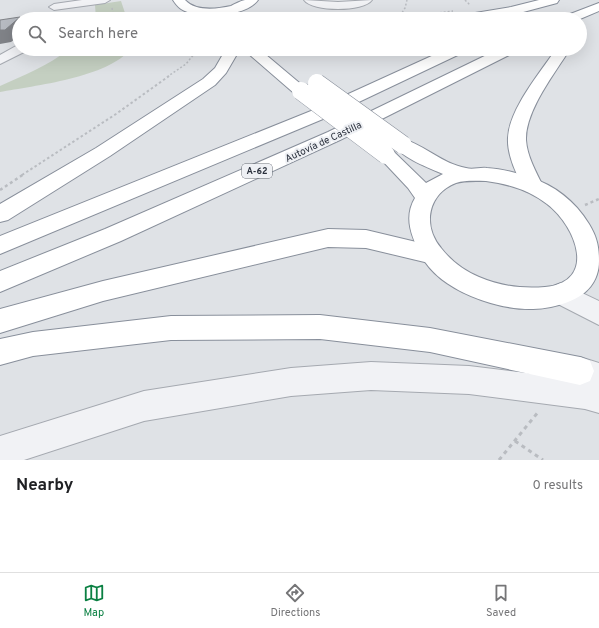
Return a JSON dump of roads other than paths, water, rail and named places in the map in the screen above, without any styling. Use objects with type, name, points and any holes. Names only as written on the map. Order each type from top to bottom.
[{"type":"highway","points":[[179,0],[186,7],[204,12],[244,9]]},
{"type":"highway","points":[[499,12],[512,11],[552,0]]},
{"type":"highway","points":[[540,12],[568,0]]},
{"type":"highway","points":[[587,12],[599,7]]},
{"type":"highway","points":[[587,18],[599,12]]},
{"type":"highway","points":[[0,214],[103,152],[209,82],[222,70],[229,56]]},
{"type":"highway","points":[[262,56],[305,80]]},
{"type":"highway","points":[[276,56],[395,150],[415,183],[425,196]]},
{"type":"highway","points":[[0,245],[317,115],[444,56]]},
{"type":"highway","name":"Autovía de Castilla","points":[[0,282],[113,235],[334,136],[496,56]]},
{"type":"highway","points":[[533,186],[517,141],[517,127],[559,56]]},
{"type":"highway","points":[[395,150],[428,160],[464,175]]},
{"type":"highway","points":[[486,174],[510,178],[533,186],[553,197],[570,211],[583,227],[590,244],[595,266],[576,286],[561,294],[536,299],[506,297],[477,288],[452,273],[433,255],[421,234],[418,213],[425,196],[435,186],[441,183],[464,175],[486,174]]},
{"type":"highway","points":[[0,321],[103,291],[328,238],[366,238],[433,255]]},
{"type":"highway","points":[[0,352],[33,344],[171,328],[320,327],[430,340],[590,374]]},
{"type":"street","points":[[54,8],[105,0]]},
{"type":"street","points":[[310,0],[324,4],[340,5],[355,4],[366,0]]},
{"type":"street","points":[[0,60],[12,53]]},
{"type":"street","points":[[561,294],[599,314]]},
{"type":"street","points":[[0,452],[144,406],[291,382],[371,376],[469,380],[585,394],[599,398]]}]
